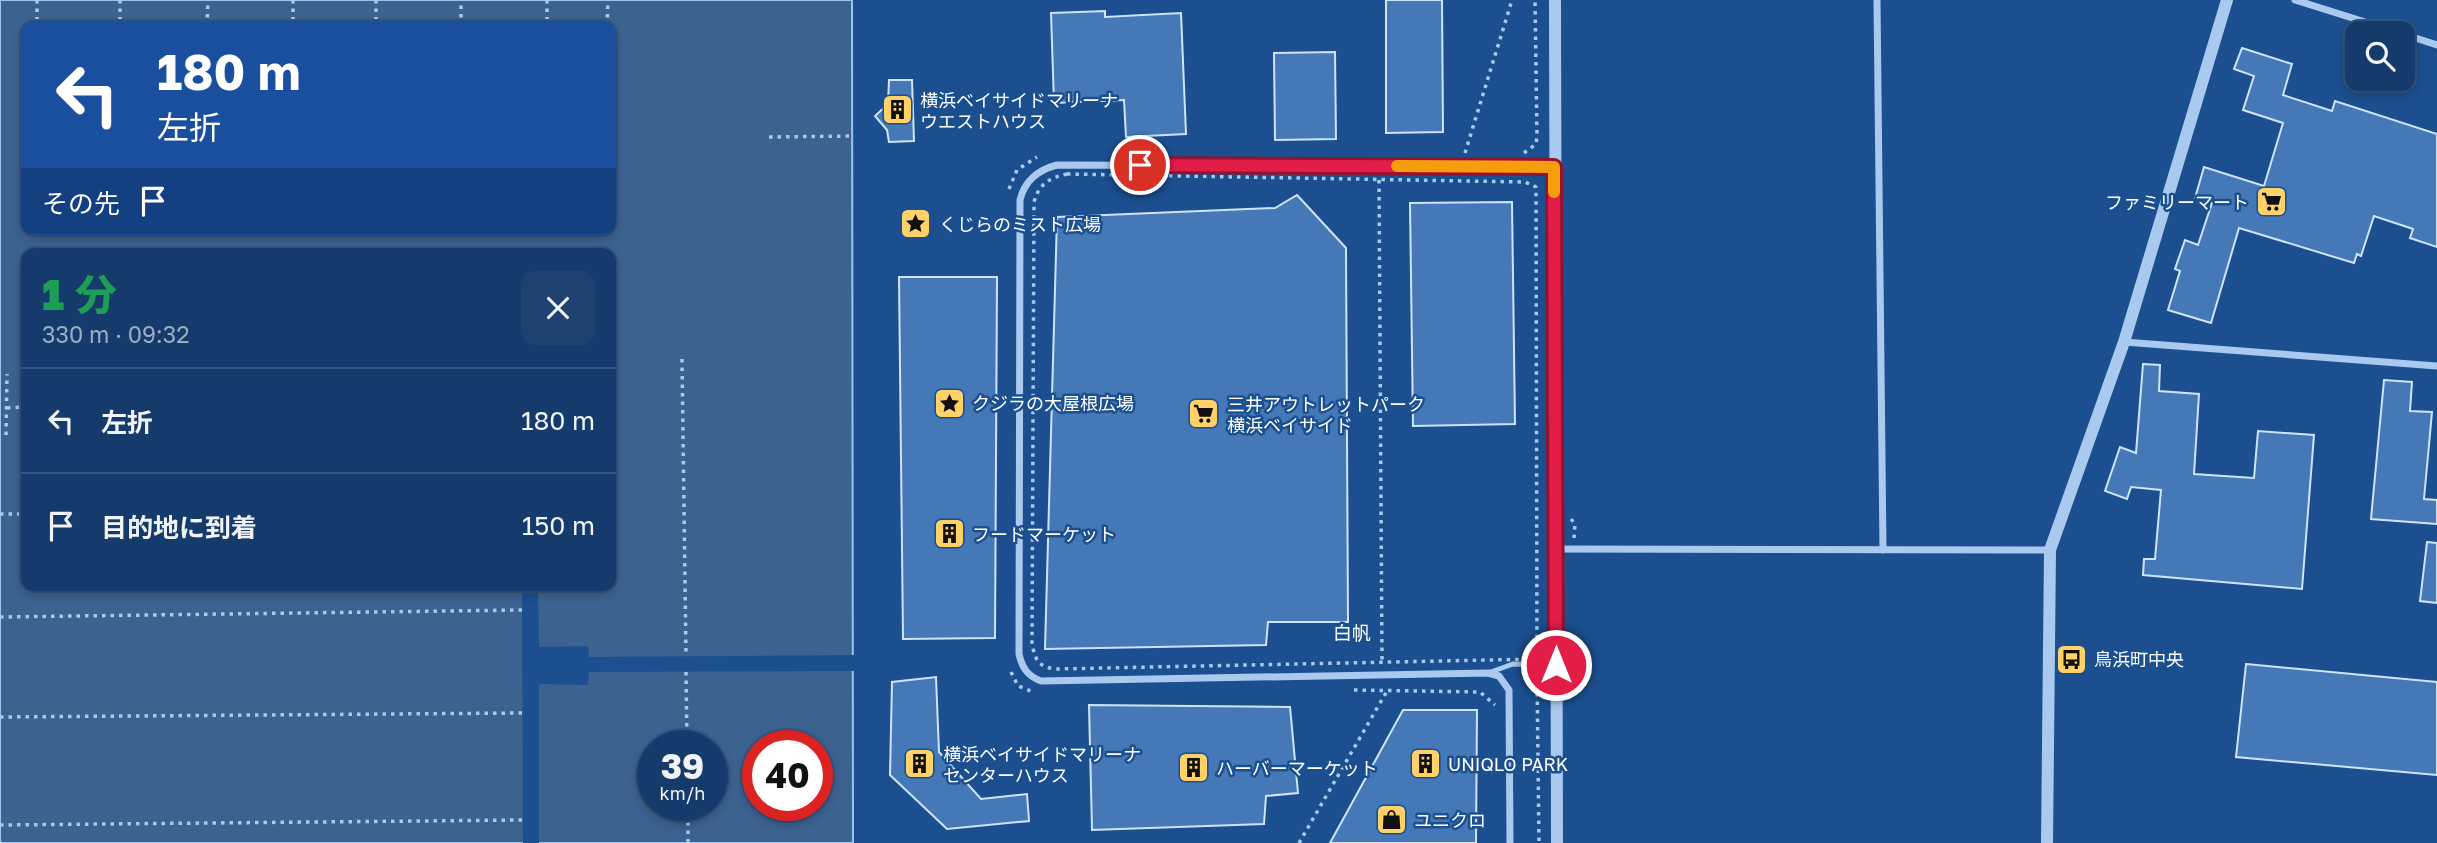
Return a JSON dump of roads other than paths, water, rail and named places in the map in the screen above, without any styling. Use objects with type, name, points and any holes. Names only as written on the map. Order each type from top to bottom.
[{"type":"street","points":[[1555,0],[1557,843]]},
{"type":"street","points":[[1877,0],[1883,550]]},
{"type":"street","points":[[2046,843],[2050,550],[2124,342],[2227,0]]},
{"type":"street","points":[[2295,0],[2360,21]]},
{"type":"street","points":[[2415,38],[2437,45]]},
{"type":"street","points":[[1510,843],[1509,690],[1499,676],[1488,673],[1041,681],[1022,667],[1019,654],[1020,200],[1030,179],[1043,169],[1057,165],[1554,167]]},
{"type":"street","points":[[2124,342],[2437,366]]},
{"type":"street","points":[[1555,549],[2050,550]]},
{"type":"lane","points":[[1488,673],[1513,664],[1556,665]]},
{"type":"water","points":[[0,0],[852,0],[853,843],[0,843]]},
{"type":"place","name":"横浜ベイサイドマリーナ ウエストハウス","points":[[897,110]]},
{"type":"place","name":"ファミリーマート","points":[[2272,202]]},
{"type":"place","name":"くじらのミスト広場","points":[[916,224]]},
{"type":"place","name":"クジラの大屋根広場","points":[[949,403]]},
{"type":"place","name":"三井アウトレットパーク 横浜ベイサイド","points":[[1204,414]]},
{"type":"place","name":"フードマーケット","points":[[949,534]]},
{"type":"place","name":"鳥浜町中央","points":[[2071,659]]},
{"type":"place","name":"横浜ベイサイドマリーナ センターハウス","points":[[920,764]]},
{"type":"place","name":"UNIQLO PARK","points":[[1425,764]]},
{"type":"place","name":"ハーバーマーケット","points":[[1193,768]]},
{"type":"place","name":"ユニクロ","points":[[1391,820]]},
{"type":"district","name":"白帆","points":[[1352,632]]}]
